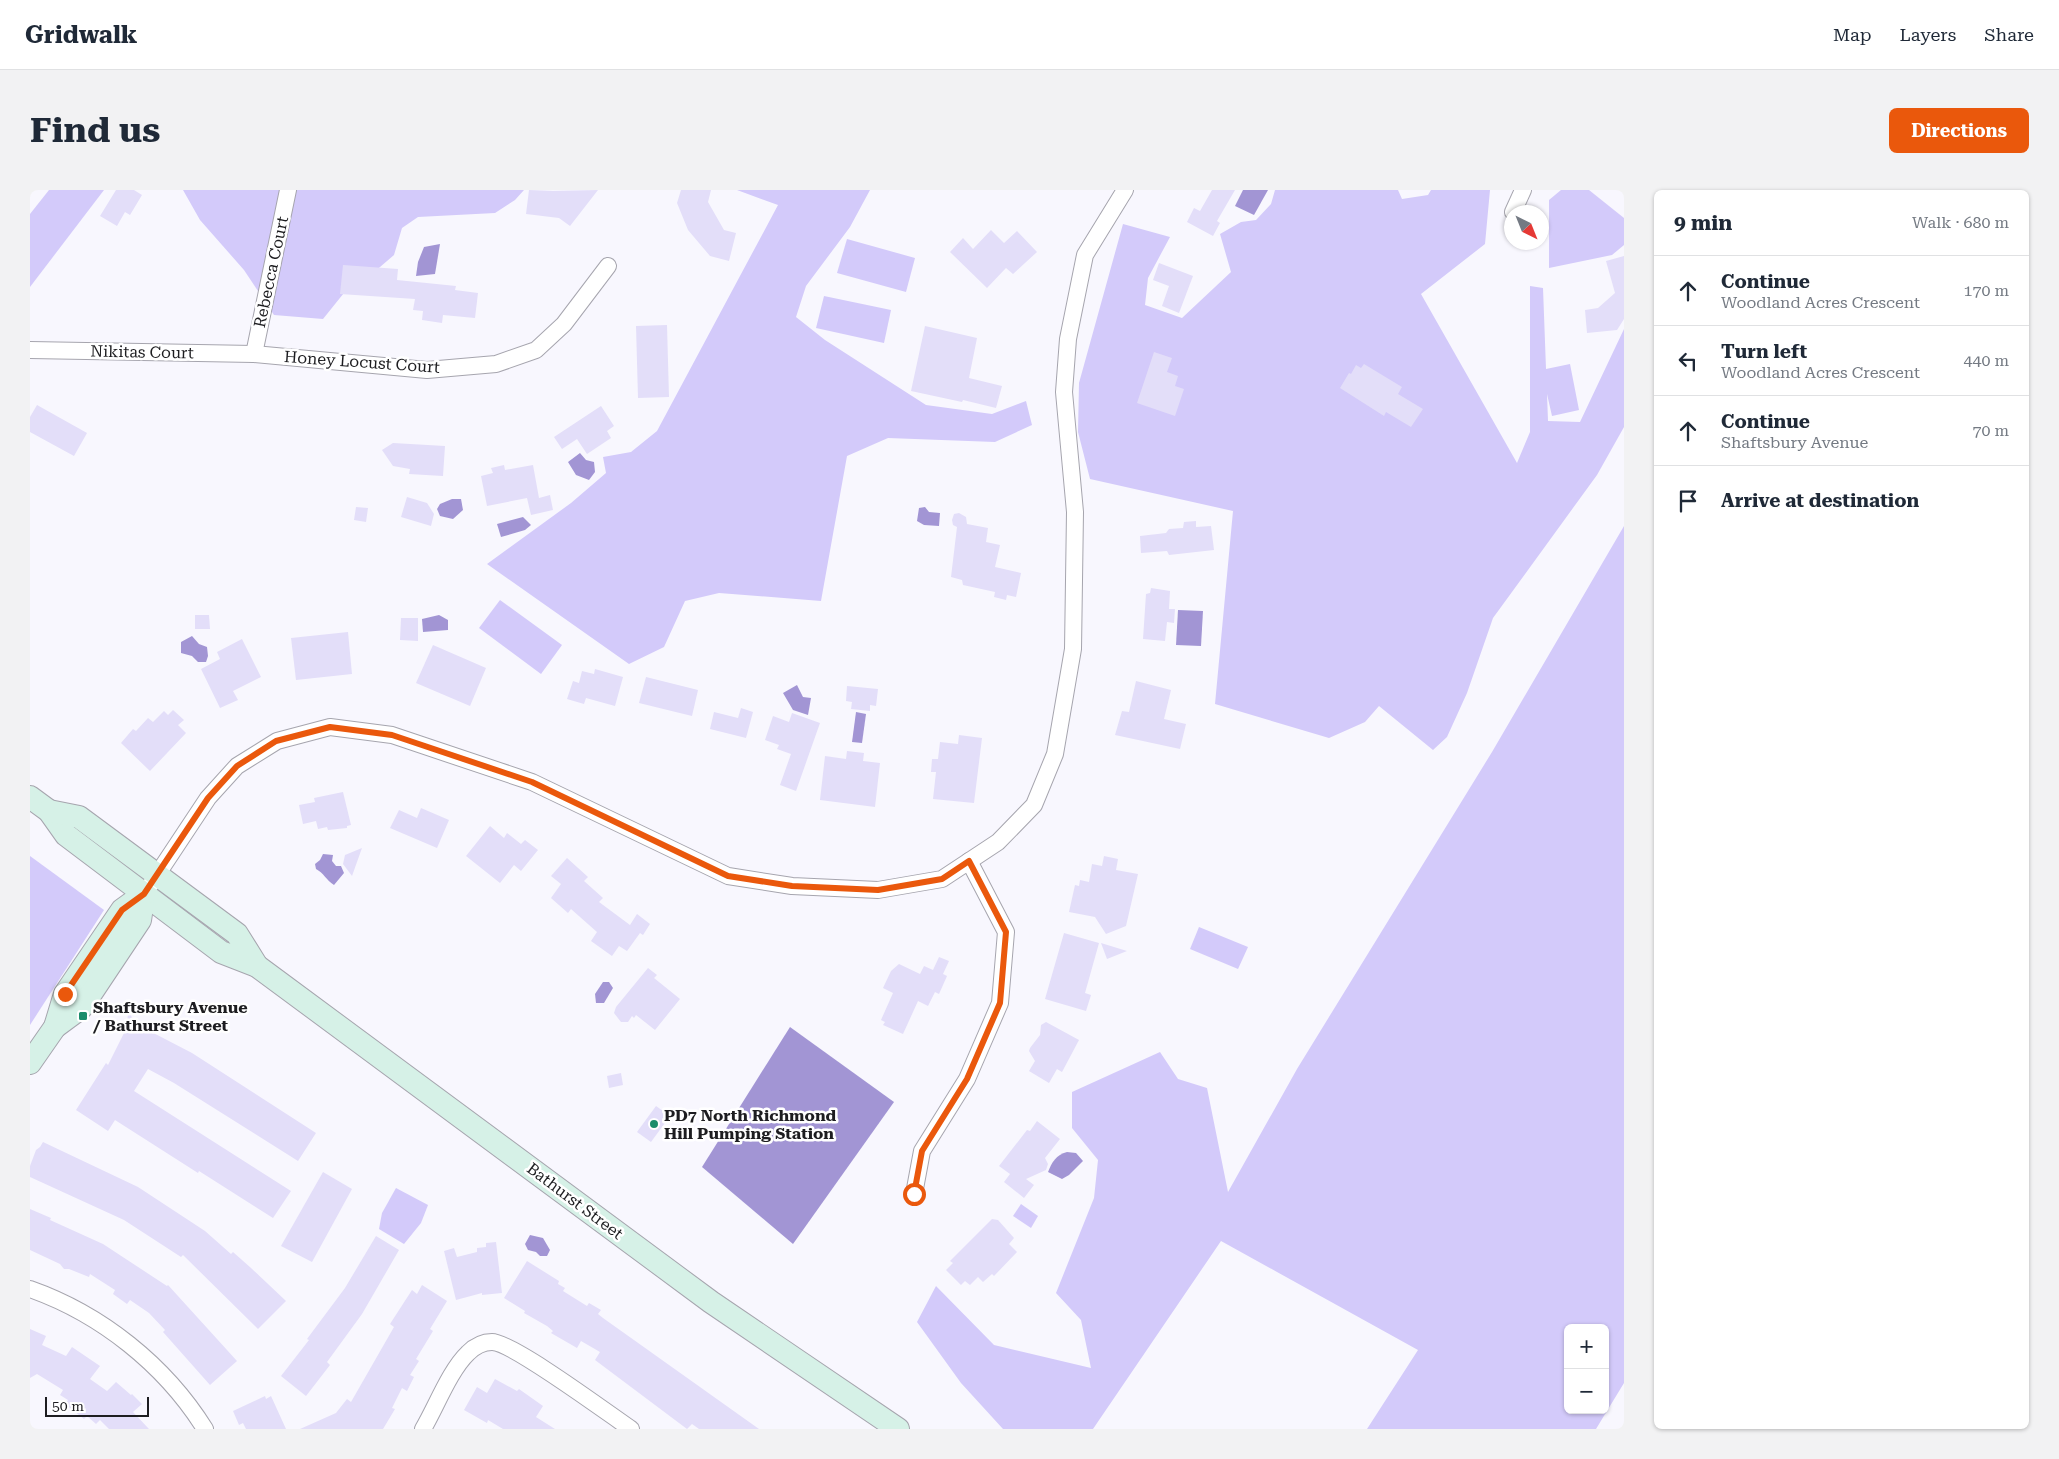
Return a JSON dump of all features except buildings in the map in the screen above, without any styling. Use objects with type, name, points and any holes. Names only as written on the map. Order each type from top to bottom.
[{"type":"main road","name":"Bathurst Street","points":[[30,797],[50,811],[66,835],[221,952],[258,966],[711,1302],[898,1429]]},
{"type":"main road","name":"Bathurst Street","points":[[50,811],[79,817],[237,934],[258,966]]},
{"type":"main road","points":[[30,1063],[55,1027],[82,1007],[140,920],[144,894]]},
{"type":"street","name":"Rebecca Court","points":[[254,354],[288,190]]},
{"type":"street","points":[[144,894],[208,798],[237,766],[276,741],[330,727],[392,735],[532,782],[728,876],[792,886],[878,890],[942,879],[998,842],[1034,805],[1055,754],[1073,649],[1075,512],[1064,392],[1068,339],[1085,255],[1125,190]]},
{"type":"street","points":[[1516,205],[1523,190]]},
{"type":"street","name":"Honey Locust Court","points":[[254,354],[426,370],[496,364],[536,350],[564,324],[608,266]]},
{"type":"street","name":"Nikitas Court","points":[[30,350],[254,354]]},
{"type":"street","points":[[914,1194],[922,1151],[967,1079],[1000,1003],[1006,932],[969,861]]},
{"type":"street","points":[[30,1290],[87,1315],[121,1338],[158,1370],[172,1385],[205,1429]]},
{"type":"street","points":[[423,1429],[452,1376],[468,1354],[481,1344],[493,1342],[519,1352],[632,1429]]},
{"type":"shaded area","points":[[49,190],[104,190],[30,287],[30,214]]},
{"type":"shaded area","points":[[183,190],[524,190],[515,200],[495,213],[418,217],[402,228],[394,255],[373,273],[356,278],[323,319],[274,315],[244,270],[200,220]]},
{"type":"shaded area","points":[[737,190],[870,190],[850,227],[806,286],[796,317],[825,340],[926,405],[992,414],[1026,401],[1032,425],[995,442],[888,438],[847,456],[821,601],[719,593],[685,601],[664,647],[629,664],[487,564],[571,503],[606,473],[603,457],[631,452],[657,431],[778,205]]},
{"type":"shaded area","points":[[1243,190],[1268,190],[1254,215],[1235,206]]},
{"type":"shaded area","points":[[1275,190],[1398,190],[1402,199],[1428,195],[1431,190],[1490,190],[1485,244],[1421,294],[1517,463],[1530,432],[1530,286],[1543,288],[1546,369],[1570,364],[1579,410],[1552,416],[1547,394],[1548,421],[1580,422],[1624,329],[1624,427],[1597,475],[1493,618],[1467,693],[1447,737],[1433,750],[1379,706],[1365,722],[1329,738],[1215,704],[1233,511],[1090,479],[1078,432],[1079,383],[1123,224],[1170,237],[1148,278],[1145,305],[1182,318],[1231,272],[1220,234],[1241,222],[1256,220],[1271,204]]},
{"type":"shaded area","points":[[1561,190],[1589,190],[1624,218],[1624,245],[1612,255],[1549,268],[1549,200]]},
{"type":"shaded area","points":[[847,239],[915,258],[906,292],[837,273]]},
{"type":"shaded area","points":[[440,244],[435,274],[416,276],[418,262],[424,247]]},
{"type":"shaded area","points":[[824,296],[891,310],[884,343],[816,328]]},
{"type":"shaded area","points":[[580,453],[586,460],[594,462],[595,472],[589,480],[576,475],[568,462]]},
{"type":"shaded area","points":[[452,499],[461,499],[463,510],[453,519],[440,516],[437,509],[440,504]]},
{"type":"shaded area","points":[[925,507],[929,512],[940,513],[939,526],[924,525],[917,521],[919,508]]},
{"type":"shaded area","points":[[523,517],[531,525],[525,530],[501,537],[497,524]]},
{"type":"shaded area","points":[[1624,526],[1624,1383],[1609,1408],[1609,1324],[1564,1324],[1564,1414],[1605,1414],[1596,1429],[1367,1429],[1418,1350],[1221,1241],[1093,1429],[1003,1429],[961,1383],[917,1322],[936,1286],[994,1345],[1091,1368],[1081,1320],[1056,1293],[1094,1198],[1098,1160],[1072,1128],[1072,1092],[1160,1052],[1178,1079],[1207,1088],[1228,1192],[1297,1069],[1492,752]]},
{"type":"shaded area","points":[[500,600],[562,645],[541,674],[479,628]]},
{"type":"shaded area","points":[[1178,610],[1203,611],[1201,646],[1176,645]]},
{"type":"shaded area","points":[[439,615],[448,620],[448,630],[423,632],[422,619]]},
{"type":"shaded area","points":[[192,636],[199,644],[207,647],[208,656],[206,662],[198,662],[192,656],[181,653],[181,642]]},
{"type":"shaded area","points":[[797,685],[803,697],[811,698],[808,715],[793,710],[783,693]]},
{"type":"shaded area","points":[[856,712],[866,714],[862,743],[852,742]]},
{"type":"shaded area","points":[[323,854],[333,855],[332,861],[336,866],[341,866],[344,873],[334,885],[316,869],[315,864]]},
{"type":"shaded area","points":[[30,856],[104,910],[30,1025]]},
{"type":"shaded area","points":[[1199,927],[1248,947],[1238,969],[1190,949]]},
{"type":"shaded area","points":[[603,982],[609,982],[613,988],[604,1003],[596,1003],[595,994]]},
{"type":"shaded area","points":[[790,1027],[894,1102],[793,1244],[702,1167]]},
{"type":"shaded area","points":[[1067,1152],[1076,1153],[1083,1161],[1069,1175],[1062,1179],[1048,1172],[1055,1159]]},
{"type":"shaded area","points":[[396,1188],[428,1205],[421,1223],[404,1244],[379,1229],[382,1213]]},
{"type":"shaded area","points":[[1021,1204],[1038,1216],[1031,1228],[1013,1216]]},
{"type":"shaded area","points":[[530,1235],[543,1238],[550,1250],[547,1256],[540,1256],[536,1252],[528,1250],[525,1244]]},
{"type":"place","name":"Shaftsbury Avenue / Bathurst Street","points":[[83,1016]]},
{"type":"place","name":"PD7 North Richmond Hill Pumping Station","points":[[654,1124]]},
{"type":"route","points":[[65,994],[122,910],[144,894],[208,798],[237,766],[276,741],[330,727],[392,735],[532,782],[728,876],[792,886],[878,890],[942,879],[969,861],[1006,932],[1000,1003],[967,1079],[922,1151],[914,1194]]}]
